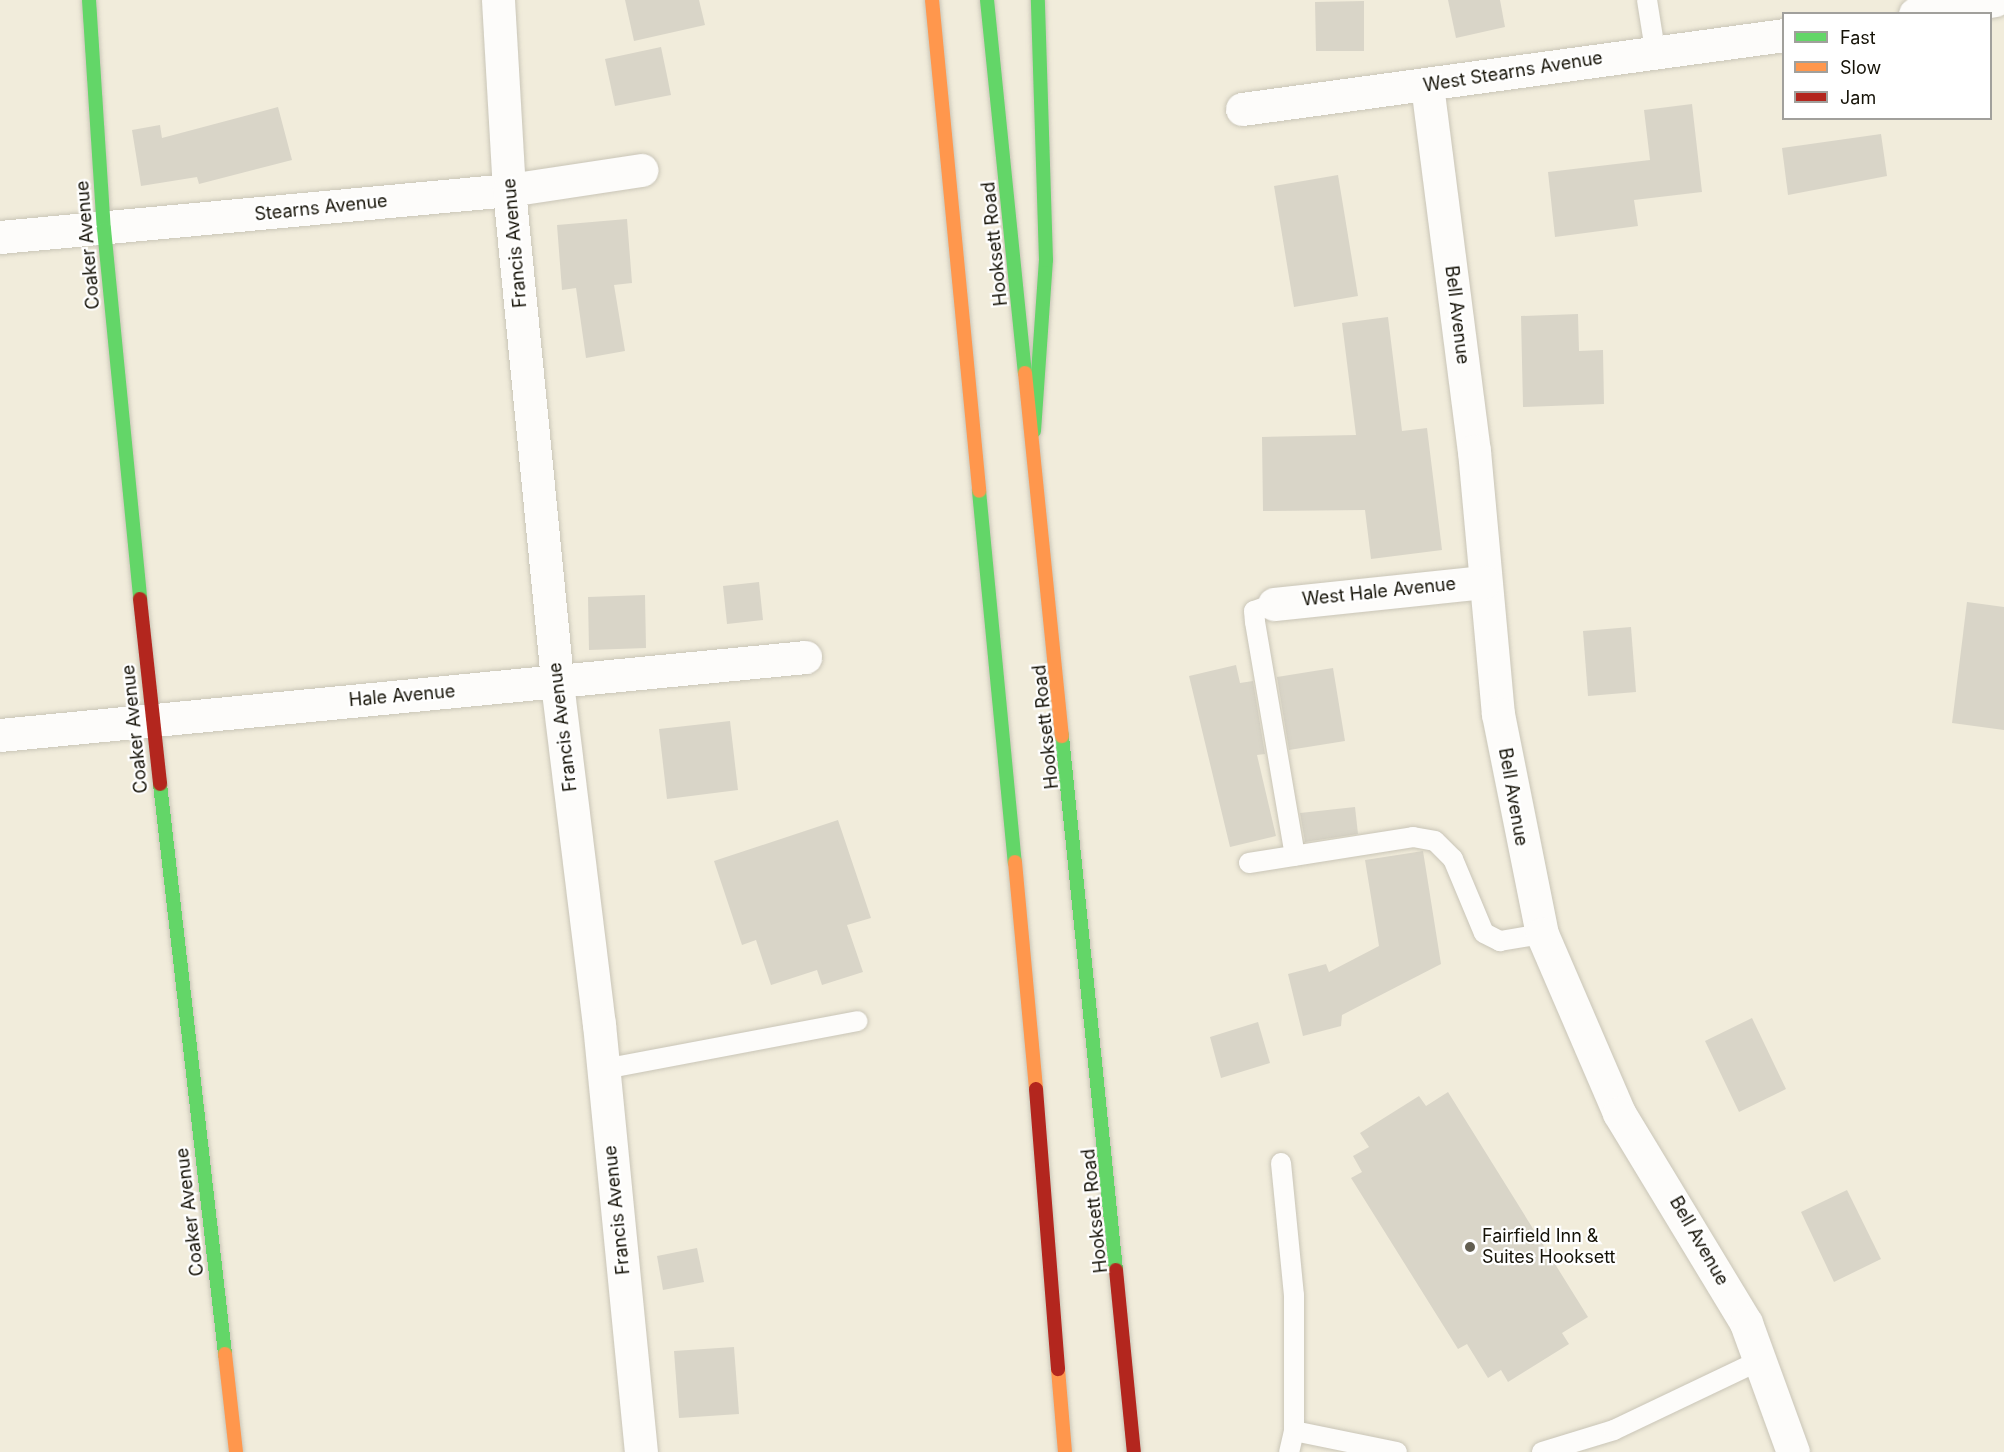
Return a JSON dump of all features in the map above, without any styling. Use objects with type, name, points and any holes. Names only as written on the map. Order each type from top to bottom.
[{"type":"main road","name":"Coaker Avenue","points":[[89,0],[104,229],[152,717],[236,1452]]},
{"type":"main road","points":[[932,0],[1031,1024],[1065,1452]]},
{"type":"main road","name":"Hooksett Road","points":[[987,0],[1034,431],[1134,1452]]},
{"type":"main road","points":[[1034,431],[1046,260],[1038,0]]},
{"type":"street","name":"Francis Avenue","points":[[498,0],[509,190],[557,683],[604,1069],[641,1452]]},
{"type":"street","points":[[1926,12],[1995,0]]},
{"type":"street","name":"West Stearns Avenue","points":[[1242,109],[1427,85],[1655,50],[1782,35]]},
{"type":"street","name":"Bell Avenue","points":[[1427,85],[1474,452],[1484,582],[1500,726],[1542,934],[1618,1113],[1659,1172],[1746,1323],[1793,1452]]},
{"type":"street","name":"Stearns Avenue","points":[[0,237],[509,190],[641,170]]},
{"type":"street","name":"West Hale Avenue","points":[[1274,604],[1484,582]]},
{"type":"street","name":"Hale Avenue","points":[[0,735],[152,717],[557,683],[805,657]]},
{"type":"lane","points":[[1647,0],[1655,50]]},
{"type":"lane","points":[[1274,604],[1254,611],[1295,856]]},
{"type":"lane","points":[[1249,863],[1413,837],[1435,841],[1453,859],[1484,933],[1500,941],[1542,934]]},
{"type":"lane","points":[[604,1069],[857,1022]]},
{"type":"lane","points":[[1281,1163],[1294,1294],[1294,1431],[1288,1452]]},
{"type":"lane","points":[[1542,1452],[1614,1430],[1761,1360]]},
{"type":"lane","points":[[1294,1431],[1397,1452]]},
{"type":"building","points":[[625,0],[699,0],[705,25],[634,41]]},
{"type":"building","points":[[1448,0],[1500,0],[1505,27],[1456,38]]},
{"type":"building","points":[[1364,1],[1364,51],[1316,51],[1315,2]]},
{"type":"building","points":[[661,47],[671,95],[615,106],[605,59]]},
{"type":"building","points":[[1692,104],[1702,192],[1634,200],[1638,226],[1555,237],[1548,172],[1650,160],[1644,110]]},
{"type":"building","points":[[278,107],[292,160],[199,184],[197,177],[141,186],[132,130],[160,125],[162,138]]},
{"type":"building","points":[[1881,134],[1887,176],[1788,195],[1782,148]]},
{"type":"building","points":[[1338,175],[1358,296],[1294,307],[1274,186]]},
{"type":"building","points":[[627,219],[632,283],[614,285],[625,351],[586,358],[576,288],[562,290],[557,225]]},
{"type":"building","points":[[1578,314],[1579,351],[1603,350],[1604,404],[1523,407],[1521,316]]},
{"type":"building","points":[[1388,317],[1402,431],[1427,428],[1442,550],[1371,559],[1365,510],[1263,511],[1262,437],[1356,435],[1342,323]]},
{"type":"building","points":[[759,582],[763,620],[727,624],[723,586]]},
{"type":"building","points":[[645,595],[646,648],[589,650],[588,597]]},
{"type":"building","points":[[1967,602],[2004,607],[2004,730],[1952,723]]},
{"type":"building","points":[[1631,627],[1636,692],[1588,696],[1583,631]]},
{"type":"building","points":[[1236,665],[1240,683],[1253,681],[1265,754],[1257,755],[1276,836],[1230,847],[1189,676]]},
{"type":"building","points":[[1333,668],[1345,741],[1289,750],[1277,677]]},
{"type":"building","points":[[730,721],[738,790],[667,799],[659,729]]},
{"type":"building","points":[[1355,807],[1358,834],[1305,842],[1300,813]]},
{"type":"building","points":[[838,820],[871,918],[847,925],[863,972],[822,985],[817,970],[771,985],[756,940],[742,945],[714,861]]},
{"type":"building","points":[[1423,851],[1441,964],[1342,1015],[1341,1026],[1303,1036],[1288,974],[1326,964],[1329,972],[1379,946],[1365,860]]},
{"type":"building","points":[[1752,1018],[1786,1089],[1739,1112],[1705,1041]]},
{"type":"building","points":[[1258,1022],[1270,1063],[1221,1078],[1210,1037]]},
{"type":"building","name":"Fairfield Inn & Suites Hooksett","points":[[1448,1092],[1588,1317],[1562,1333],[1569,1344],[1508,1382],[1501,1370],[1488,1378],[1467,1344],[1458,1349],[1351,1178],[1362,1172],[1353,1156],[1369,1147],[1360,1133],[1419,1096],[1426,1106]]},
{"type":"building","points":[[1847,1190],[1881,1259],[1834,1282],[1801,1212]]},
{"type":"building","points":[[697,1248],[704,1282],[663,1290],[657,1256]]},
{"type":"building","points":[[734,1347],[739,1414],[679,1418],[674,1351]]},
{"type":"traffic: fast","points":[[89,0],[104,229],[140,599]]},
{"type":"traffic: fast","points":[[987,0],[1025,373]]},
{"type":"traffic: fast","points":[[1034,431],[1046,260],[1038,0]]},
{"type":"traffic: fast","points":[[979,491],[1015,862]]},
{"type":"traffic: fast","points":[[1062,736],[1116,1270]]},
{"type":"traffic: fast","points":[[160,784],[225,1354]]},
{"type":"traffic: slow","points":[[932,0],[979,491]]},
{"type":"traffic: slow","points":[[1025,373],[1062,736]]},
{"type":"traffic: slow","points":[[1015,862],[1036,1089]]},
{"type":"traffic: slow","points":[[225,1354],[236,1452]]},
{"type":"traffic: slow","points":[[1058,1369],[1065,1452]]},
{"type":"traffic: jam","points":[[140,599],[160,784]]},
{"type":"traffic: jam","points":[[1036,1089],[1058,1369]]},
{"type":"traffic: jam","points":[[1116,1270],[1134,1452]]},
{"type":"place","name":"Fairfield Inn & Suites Hooksett","points":[[1470,1247]]}]
